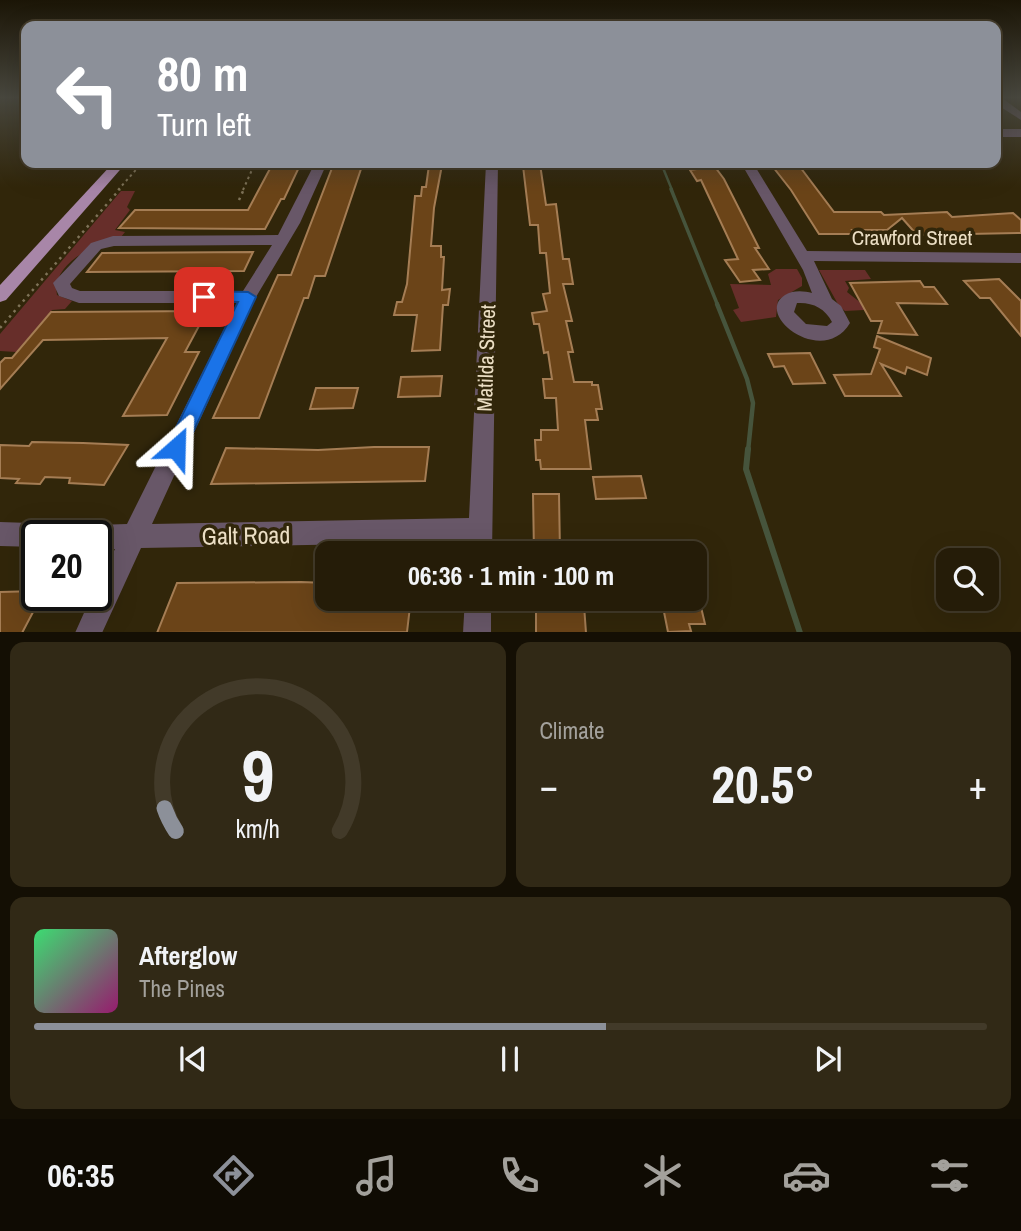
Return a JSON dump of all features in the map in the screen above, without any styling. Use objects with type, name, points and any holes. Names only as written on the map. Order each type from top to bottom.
[{"type":"main road","points":[[0,296],[115,168]]},
{"type":"street","points":[[1001,133],[1021,133]]},
{"type":"street","points":[[88,632],[248,297],[293,223],[319,168]]},
{"type":"street","name":"Matilda Street","points":[[480,541],[492,168]]},
{"type":"street","points":[[750,168],[803,256],[825,303]]},
{"type":"street","points":[[248,297],[79,297],[65,292],[61,283],[96,246],[113,241],[281,240]]},
{"type":"street","name":"Crawford Street","points":[[803,256],[1021,258]]},
{"type":"street","points":[[0,534],[21,535]]},
{"type":"street","name":"Galt Road","points":[[112,537],[480,541]]},
{"type":"street","points":[[478,611],[478,632]]},
{"type":"path","points":[[0,328],[138,168]]},
{"type":"path","points":[[239,201],[253,168]]},
{"type":"shaded area","points":[[121,191],[135,191],[127,207],[130,210],[115,230],[125,232],[121,237],[100,244],[68,264],[57,283],[57,295],[72,301],[65,309],[52,310],[16,352],[0,351],[0,334]]},
{"type":"shaded area","points":[[776,269],[797,269],[802,278],[802,286],[778,300],[776,317],[741,322],[733,310],[739,308],[730,284],[771,285],[768,274]]},
{"type":"shaded area","points":[[819,270],[865,270],[871,279],[845,281],[849,288],[847,292],[861,303],[864,310],[845,311],[839,306]]},
{"type":"building","points":[[270,168],[299,168],[284,199],[281,199],[265,229],[119,228],[135,210],[248,210]]},
{"type":"building","points":[[332,168],[361,168],[325,276],[315,276],[308,298],[304,298],[259,418],[213,418],[278,275],[291,275]]},
{"type":"building","points":[[429,168],[441,168],[431,246],[441,246],[441,257],[444,257],[442,290],[450,289],[448,305],[443,305],[440,350],[412,351],[417,315],[394,315],[397,302],[402,302],[407,284],[415,196],[421,196],[422,187],[426,187]]},
{"type":"building","points":[[523,168],[541,168],[546,205],[556,204],[563,259],[569,259],[573,284],[563,284],[572,321],[566,321],[573,352],[568,352],[574,382],[592,382],[592,385],[598,385],[602,409],[596,409],[598,420],[585,420],[591,469],[541,469],[540,460],[536,460],[535,440],[541,440],[541,430],[558,430],[556,398],[545,398],[543,379],[552,379],[548,352],[544,353],[539,324],[534,324],[532,313],[547,311],[543,294],[550,293],[546,253],[540,253],[538,225],[530,225]]},
{"type":"building","points":[[716,168],[724,179],[759,248],[755,248],[769,269],[753,270],[760,280],[740,282],[725,260],[738,259],[701,180],[697,181],[690,170]]},
{"type":"building","points":[[774,168],[801,168],[834,212],[881,212],[884,215],[947,212],[952,217],[1013,213],[1021,220],[1021,233],[917,235],[902,218],[887,230],[819,234]]},
{"type":"building","points":[[253,252],[244,271],[87,272],[102,253]]},
{"type":"building","points":[[999,279],[1021,301],[1021,336],[990,298],[980,298],[964,281]]},
{"type":"building","points":[[920,281],[924,287],[934,287],[947,304],[897,303],[917,335],[878,333],[882,321],[871,321],[850,283]]},
{"type":"building","points":[[207,311],[185,352],[199,352],[167,415],[123,416],[167,338],[43,340],[0,389],[0,363],[5,358],[12,358],[51,312]]},
{"type":"building","points":[[877,336],[931,358],[927,375],[907,367],[905,374],[881,364],[901,396],[845,396],[834,375],[871,374],[880,349],[874,347]]},
{"type":"building","points":[[810,353],[825,383],[793,384],[784,366],[774,367],[768,354]]},
{"type":"building","points":[[442,376],[440,396],[398,397],[401,377]]},
{"type":"building","points":[[316,388],[358,388],[353,408],[310,409]]},
{"type":"building","points":[[32,442],[128,445],[104,485],[69,483],[70,478],[45,477],[40,484],[16,483],[19,479],[0,478],[0,445],[29,446]]},
{"type":"building","points":[[429,447],[425,481],[211,484],[226,448],[318,450]]},
{"type":"building","points":[[641,476],[646,498],[596,499],[593,477]]},
{"type":"building","points":[[533,494],[559,494],[560,541],[534,541]]},
{"type":"building","points":[[177,583],[315,583],[315,611],[409,611],[407,632],[157,632]]},
{"type":"building","points":[[21,591],[21,611],[34,611],[23,632],[0,632],[0,592]]},
{"type":"building","points":[[536,611],[584,611],[586,632],[536,632]]},
{"type":"building","points":[[664,611],[702,611],[705,624],[689,624],[691,631],[668,632]]},
{"type":"waterway","points":[[663,168],[672,190]]},
{"type":"waterway","points":[[671,189],[718,306]]},
{"type":"waterway","points":[[717,304],[747,379],[753,403],[748,451]]},
{"type":"waterway","points":[[748,449],[746,469],[800,632]]},
{"type":"route","points":[[176,448],[248,297],[204,297]]}]
